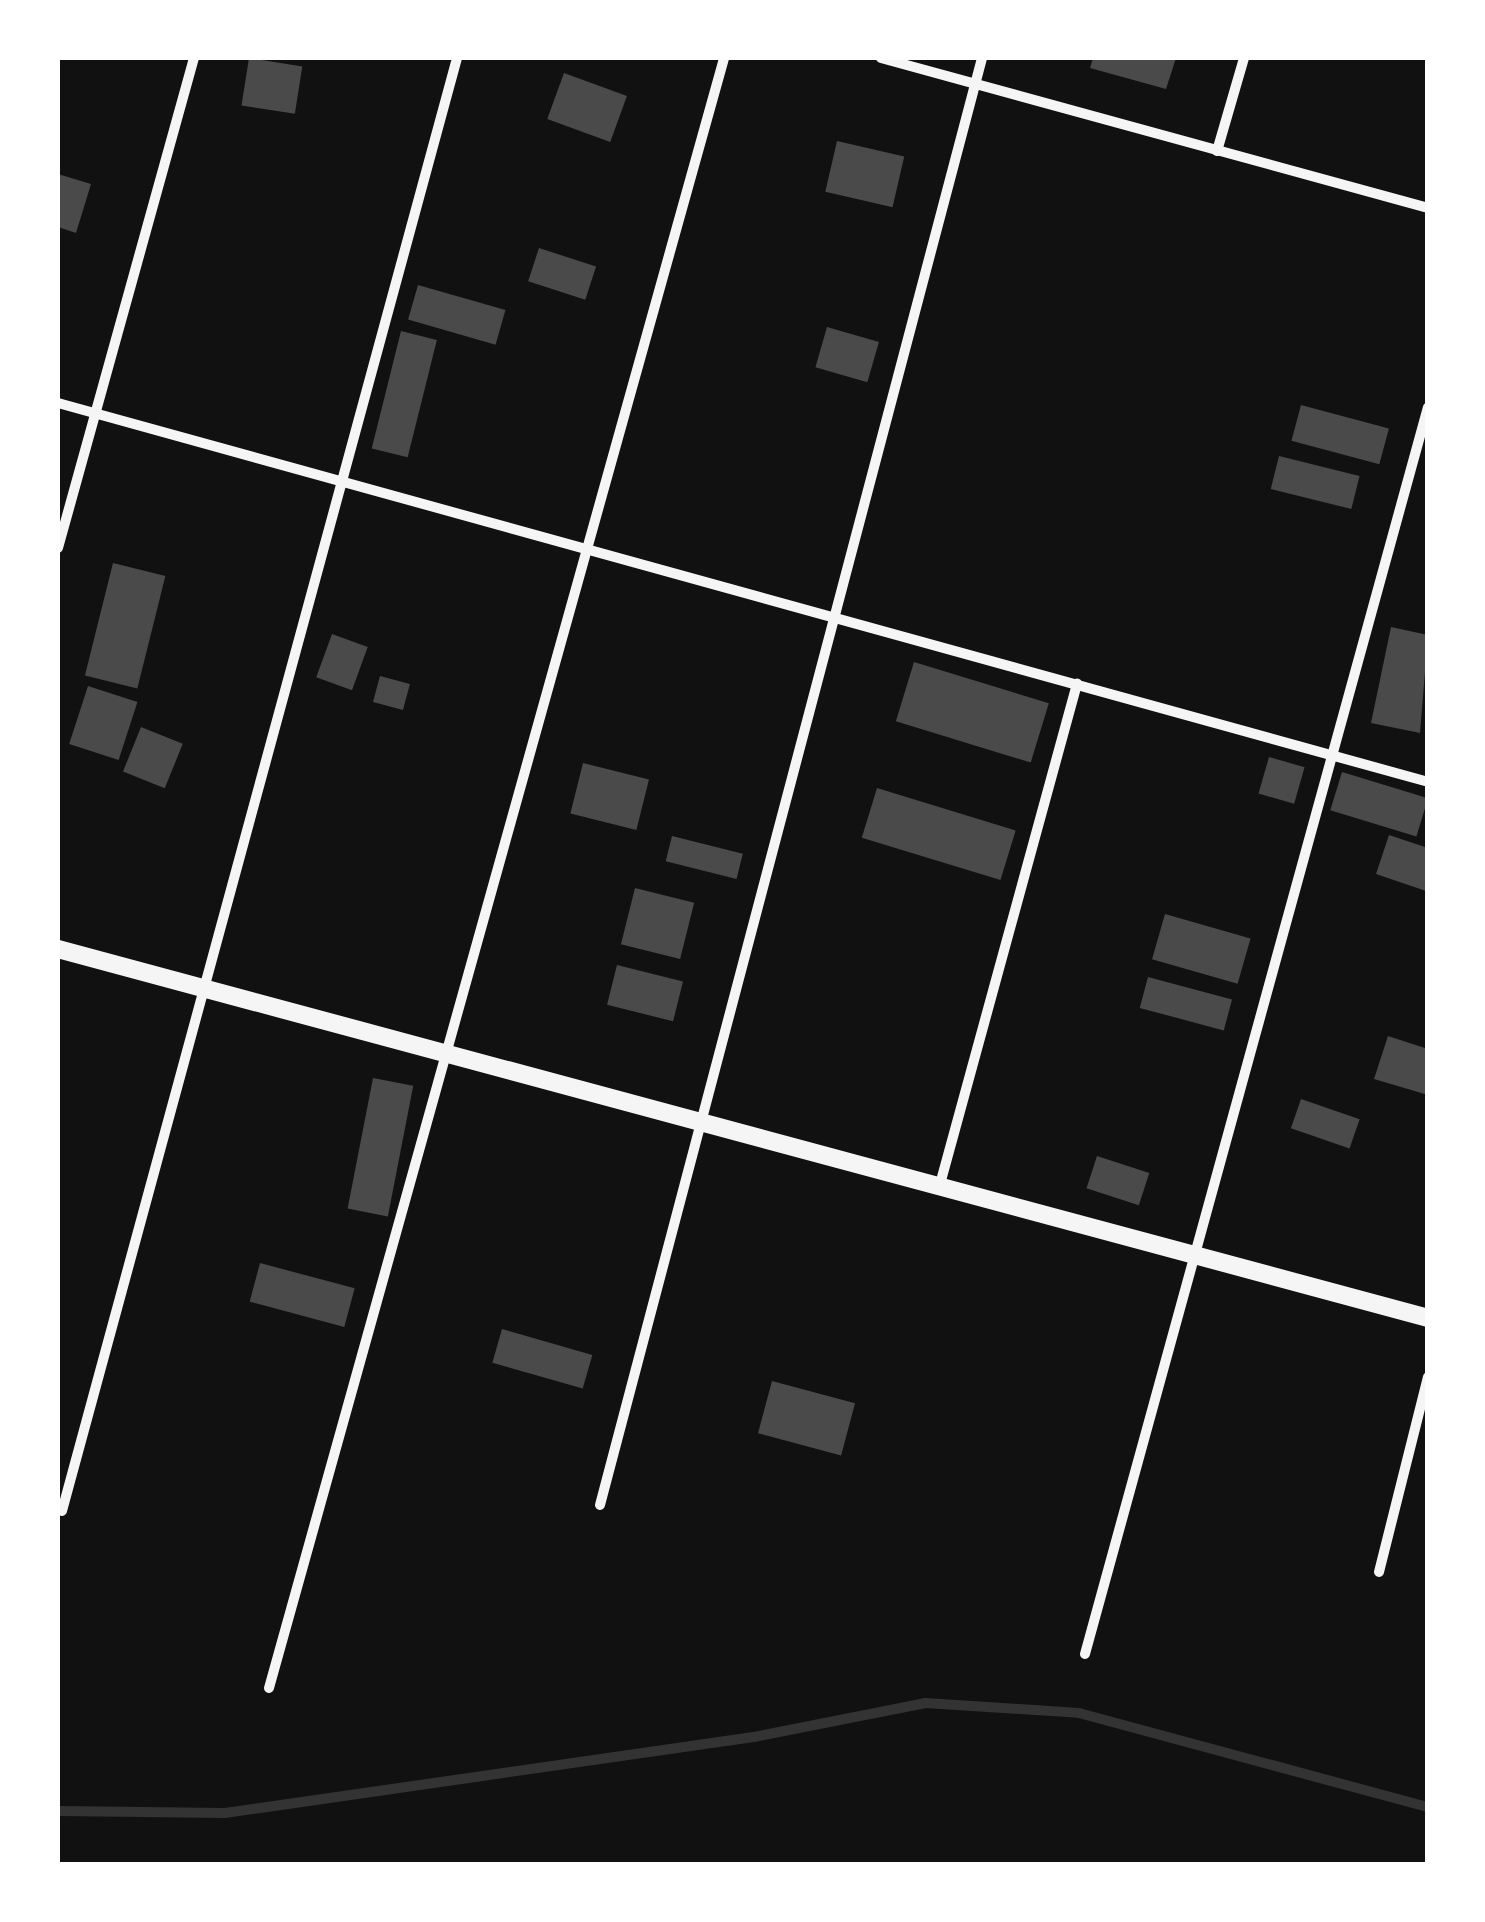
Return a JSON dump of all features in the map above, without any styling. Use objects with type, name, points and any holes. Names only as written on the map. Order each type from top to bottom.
[{"type":"street","points":[[58,548],[194,58]]},
{"type":"street","points":[[62,1511],[457,58]]},
{"type":"street","points":[[269,1688],[724,58]]},
{"type":"street","points":[[880,58],[1428,208]]},
{"type":"street","points":[[600,1504],[839,618],[982,58]]},
{"type":"street","points":[[1217,151],[1244,58]]},
{"type":"street","points":[[58,403],[1428,782]]},
{"type":"street","points":[[1085,1654],[1428,407]]},
{"type":"street","points":[[939,1189],[1077,684]]},
{"type":"street","points":[[58,949],[1428,1318]]},
{"type":"street","points":[[1379,1572],[1428,1377]]},
{"type":"building","points":[[249,58],[302,66],[295,114],[241,105]]},
{"type":"building","points":[[1093,58],[1176,58],[1166,89],[1090,68]]},
{"type":"building","points":[[564,73],[627,96],[610,142],[547,119]]},
{"type":"building","points":[[837,141],[904,157],[893,207],[825,192]]},
{"type":"building","points":[[58,174],[91,184],[76,233],[58,227]]},
{"type":"building","points":[[539,248],[596,267],[585,300],[528,281]]},
{"type":"building","points":[[418,285],[505,310],[496,345],[408,320]]},
{"type":"building","points":[[827,327],[879,342],[867,382],[815,367]]},
{"type":"building","points":[[401,331],[437,340],[408,457],[372,448]]},
{"type":"building","points":[[1301,405],[1389,429],[1379,464],[1291,441]]},
{"type":"building","points":[[1279,456],[1360,476],[1351,509],[1271,489]]},
{"type":"building","points":[[113,563],[165,576],[137,689],[85,676]]},
{"type":"building","points":[[1391,627],[1428,635],[1420,733],[1371,723]]},
{"type":"building","points":[[332,634],[368,647],[352,690],[316,677]]},
{"type":"building","points":[[914,662],[1049,703],[1031,763],[896,721]]},
{"type":"building","points":[[380,676],[410,684],[403,710],[373,702]]},
{"type":"building","points":[[88,686],[137,702],[119,760],[69,744]]},
{"type":"building","points":[[141,727],[183,744],[165,788],[123,772]]},
{"type":"building","points":[[1269,757],[1305,767],[1294,804],[1259,794]]},
{"type":"building","points":[[583,763],[649,779],[636,830],[570,813]]},
{"type":"building","points":[[1342,772],[1428,798],[1416,837],[1330,810]]},
{"type":"building","points":[[877,788],[1016,830],[1000,880],[862,838]]},
{"type":"building","points":[[1389,835],[1428,848],[1426,891],[1376,874]]},
{"type":"building","points":[[672,836],[743,854],[737,879],[666,861]]},
{"type":"building","points":[[635,888],[694,903],[680,959],[621,944]]},
{"type":"building","points":[[1165,914],[1251,939],[1238,984],[1152,959]]},
{"type":"building","points":[[617,965],[683,981],[673,1021],[607,1005]]},
{"type":"building","points":[[1148,977],[1232,1000],[1224,1030],[1140,1008]]},
{"type":"building","points":[[1388,1036],[1428,1049],[1428,1095],[1374,1079]]},
{"type":"building","points":[[373,1078],[413,1086],[388,1216],[348,1209]]},
{"type":"building","points":[[1301,1099],[1360,1119],[1350,1148],[1291,1128]]},
{"type":"building","points":[[1097,1156],[1149,1173],[1139,1205],[1086,1188]]},
{"type":"building","points":[[260,1263],[355,1288],[344,1327],[250,1302]]},
{"type":"building","points":[[502,1329],[592,1355],[583,1389],[492,1363]]},
{"type":"building","points":[[772,1381],[855,1403],[841,1455],[758,1433]]},
{"type":"waterway","points":[[58,1811],[225,1813],[754,1737],[926,1703],[1079,1713],[1428,1807]]}]
